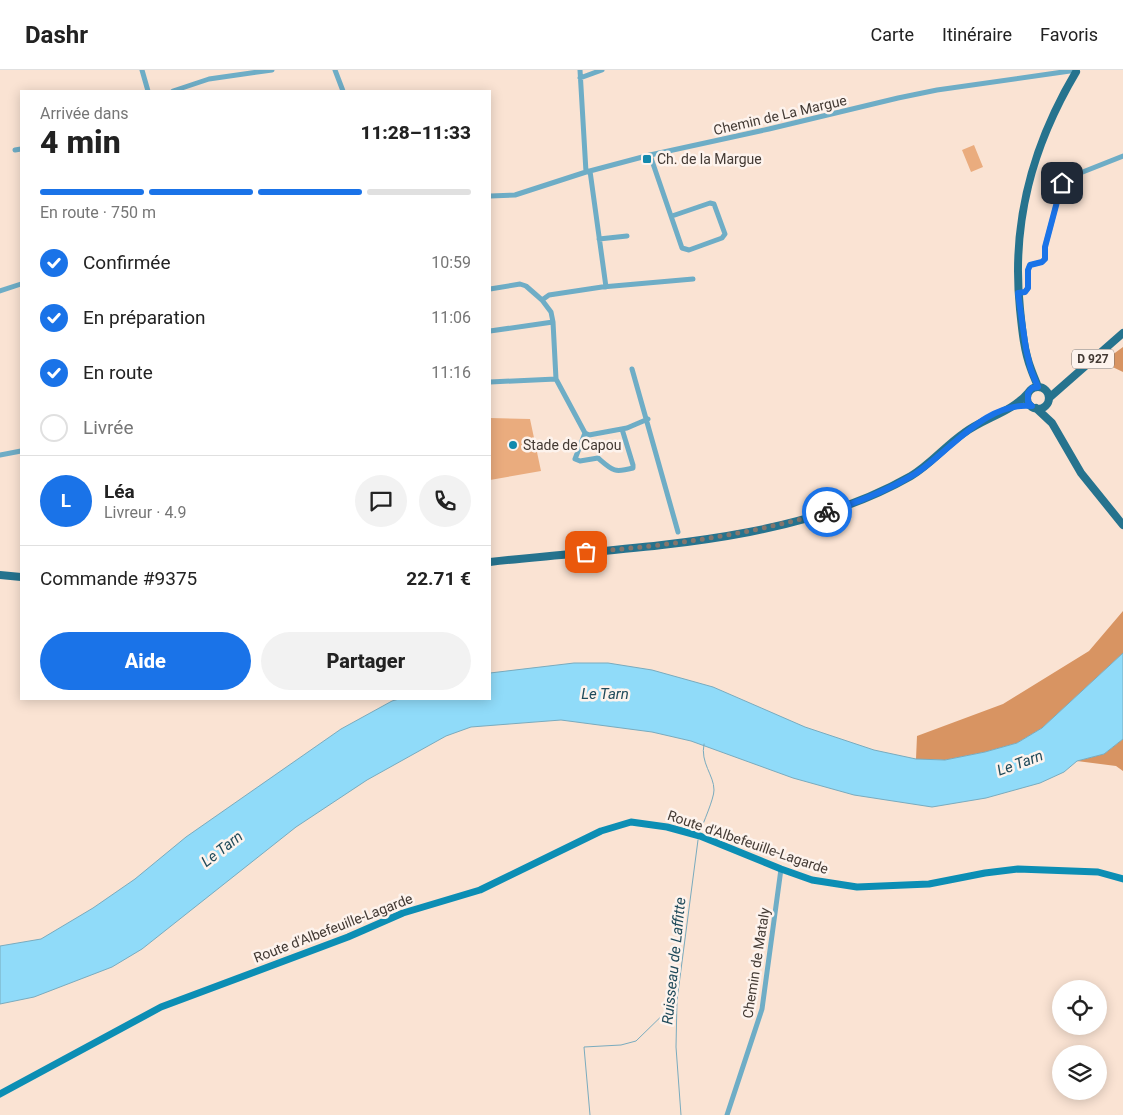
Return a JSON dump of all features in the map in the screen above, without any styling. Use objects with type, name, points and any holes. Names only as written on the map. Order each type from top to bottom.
[{"type":"main road","points":[[1076,71],[1046,128],[1029,180],[1020,233],[1018,293],[1022,326],[1031,370],[1028,402],[1052,423],[1081,473],[1123,524]]},
{"type":"main road","name":"D 927","points":[[1048,399],[1123,333]]},
{"type":"main road","points":[[1031,370],[1039,387],[1047,392],[1052,423]]},
{"type":"main road","name":"D 927","points":[[1039,387],[1064,384]]},
{"type":"main road","points":[[491,562],[681,543],[764,528],[825,512],[867,497],[912,476],[965,432],[1009,408],[1029,392],[1039,387]]},
{"type":"main road","points":[[1009,408],[1043,407],[1048,399]]},
{"type":"main road","points":[[0,575],[20,577]]},
{"type":"main road","name":"Route d'Albefeuille-Lagarde","points":[[0,1094],[162,1007],[327,946],[403,913],[480,890],[612,826],[641,822],[679,830],[812,880],[858,886],[929,884],[994,871],[1018,869],[1098,872],[1123,879]]},
{"type":"street","points":[[142,70],[148,90]]},
{"type":"street","points":[[175,90],[210,80],[272,70]]},
{"type":"street","points":[[335,70],[343,90]]},
{"type":"street","points":[[580,70],[588,171],[606,286]]},
{"type":"street","points":[[580,78],[602,70]]},
{"type":"street","name":"Chemin de La Margue","points":[[491,196],[515,195],[588,171],[650,155],[760,132],[920,93],[1076,71]]},
{"type":"street","points":[[650,155],[682,248],[688,250],[722,238],[724,234],[714,204],[710,203],[672,216]]},
{"type":"street","points":[[1018,293],[1025,292],[1028,288],[1028,270],[1030,265],[1042,262],[1045,259],[1045,247],[1062,183],[1065,179],[1123,156]]},
{"type":"street","points":[[599,239],[627,236]]},
{"type":"street","points":[[542,300],[549,295],[606,286],[693,279]]},
{"type":"street","points":[[0,291],[20,284]]},
{"type":"street","points":[[491,288],[520,284],[526,286],[542,300],[551,312],[556,379],[584,433],[590,435],[622,429],[648,420]]},
{"type":"street","points":[[491,331],[553,322]]},
{"type":"street","points":[[632,369],[648,420],[678,532]]},
{"type":"street","points":[[491,382],[556,379]]},
{"type":"street","points":[[584,433],[575,459],[580,461],[598,458],[612,470],[618,472],[633,468],[622,429]]},
{"type":"street","points":[[0,455],[20,451]]},
{"type":"street","name":"Chemin de Mataly","points":[[727,1115],[762,1009],[781,869]]},
{"type":"shaded area","points":[[974,145],[983,167],[971,172],[962,150]]},
{"type":"shaded area","points":[[1123,347],[1123,372],[1100,361],[1108,358]]},
{"type":"shaded area","name":"Stade de Capou","points":[[491,418],[530,419],[541,471],[491,480]]},
{"type":"shaded area","points":[[1123,611],[1123,653],[1042,728],[1017,743],[985,752],[945,760],[916,759],[917,736],[1003,704],[1089,651]]},
{"type":"shaded area","points":[[1123,739],[1123,771],[1116,766],[1077,761],[1104,754]]},
{"type":"water","name":"Le Tarn","points":[[1123,653],[1123,739],[1104,754],[1077,761],[1064,772],[1040,783],[986,798],[932,807],[854,795],[793,778],[691,741],[652,732],[561,720],[471,727],[446,736],[367,780],[296,827],[142,949],[112,967],[34,997],[0,1004],[0,946],[41,939],[93,908],[135,879],[186,837],[341,729],[396,700],[491,700],[491,673],[574,663],[608,663],[652,670],[713,687],[805,727],[874,750],[916,759],[945,760],[985,752],[1017,743],[1042,728]]},
{"type":"waterway","name":"Ruisseau de Laffitte","points":[[700,832],[714,794],[712,779],[705,763],[704,744]]},
{"type":"waterway","name":"Ruisseau de Laffitte","points":[[681,1115],[676,1047],[677,1000],[698,840]]},
{"type":"waterway","points":[[590,1115],[584,1047],[621,1045],[636,1041],[676,1002]]},
{"type":"way so far","points":[[586,552],[698,540],[773,526],[827,512]]},
{"type":"place","name":"Ch. de la Margue","points":[[647,159]]},
{"type":"place","name":"Stade de Capou","points":[[513,445]]},
{"type":"route","points":[[827,512],[867,497],[912,476],[965,432],[989,418],[1009,408],[1032,406],[1028,402],[1028,393],[1032,388],[1038,387],[1031,370],[1026,349],[1018,293],[1025,292],[1028,288],[1029,266],[1042,262],[1045,259],[1045,247],[1059,187],[1062,183]]}]
